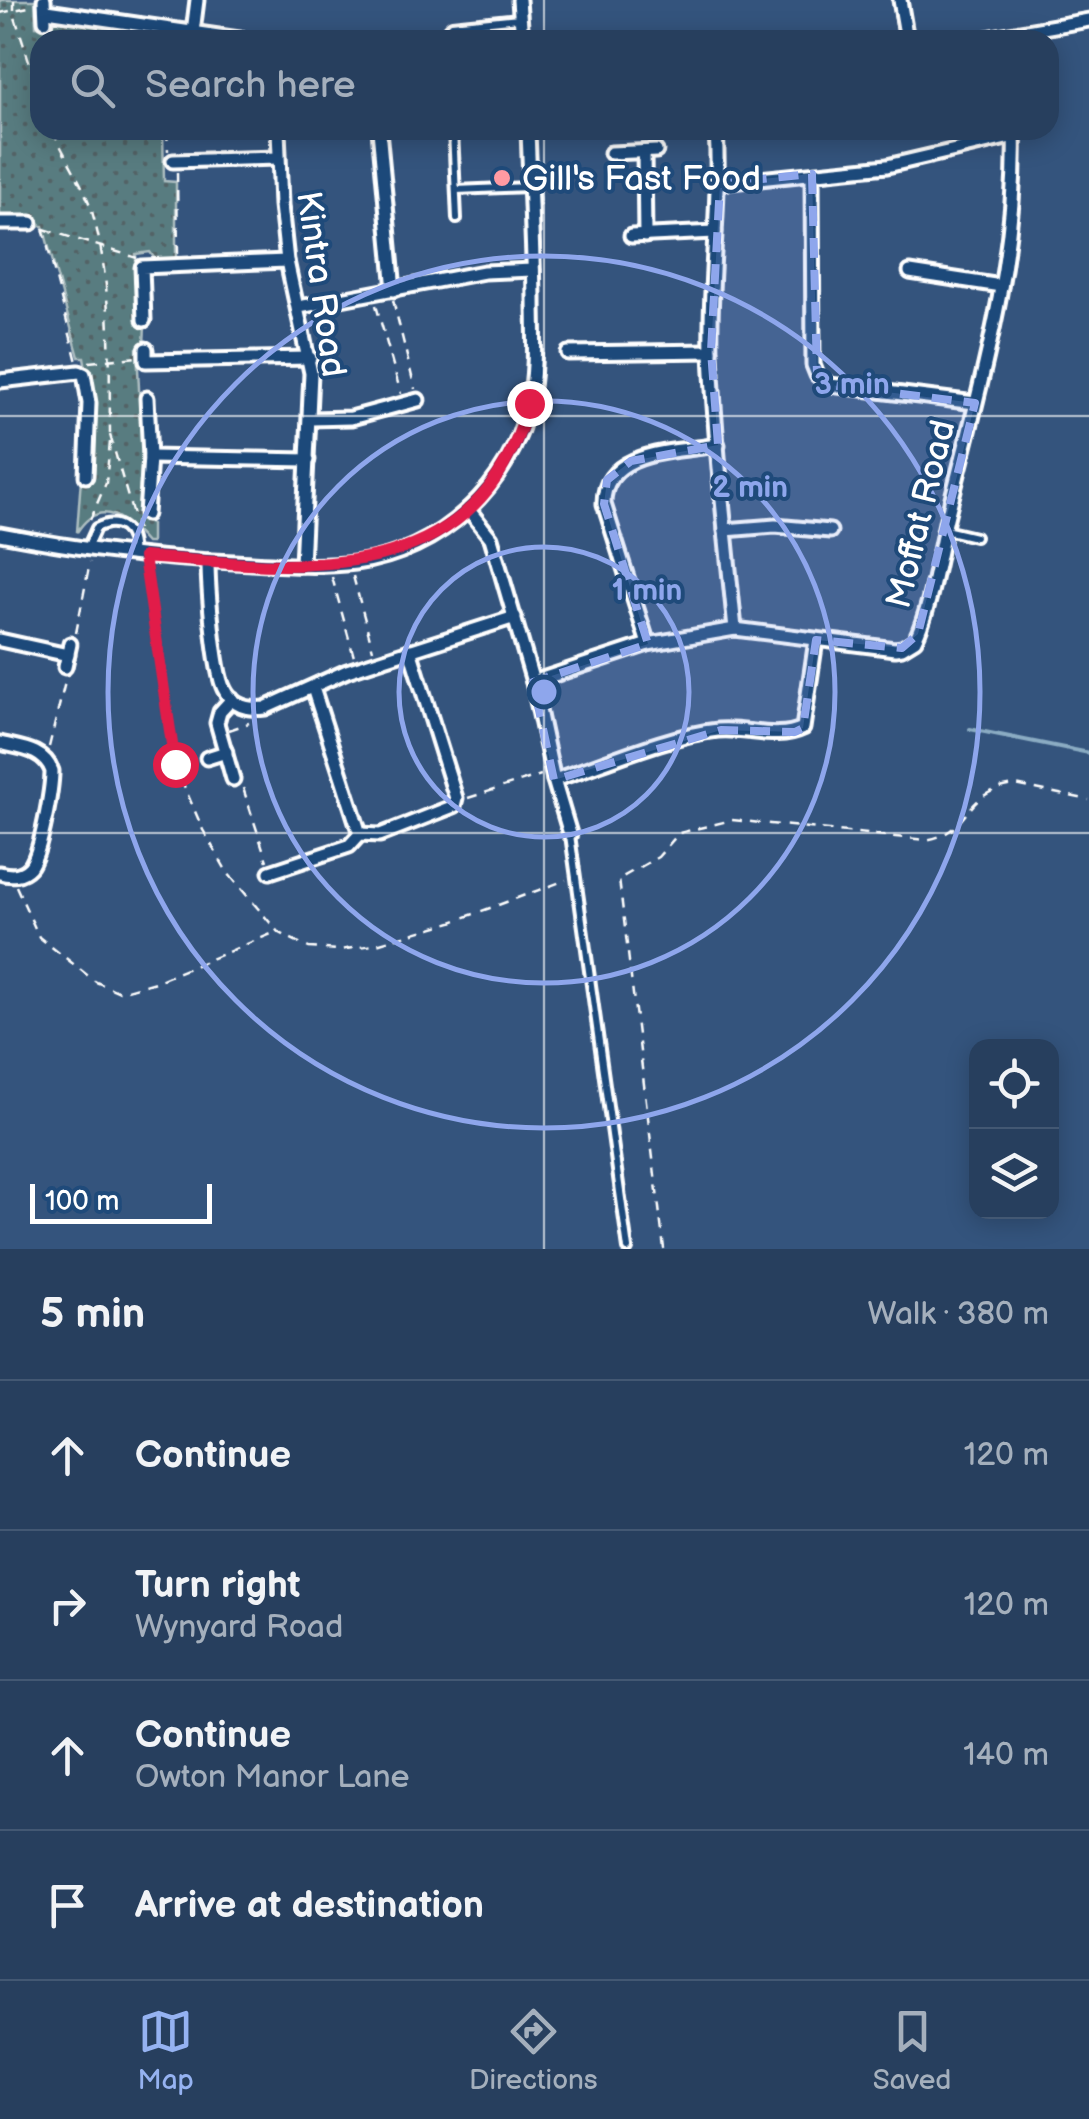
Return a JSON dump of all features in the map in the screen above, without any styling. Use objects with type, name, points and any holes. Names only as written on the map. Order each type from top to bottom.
[{"type":"street","points":[[193,30],[198,0]]},
{"type":"street","points":[[519,0],[521,30]]},
{"type":"street","points":[[900,0],[904,30]]},
{"type":"street","points":[[45,9],[180,30]]},
{"type":"street","points":[[1038,30],[1089,20]]},
{"type":"street","name":"Kintra Road","points":[[278,140],[287,261],[310,358],[302,565]]},
{"type":"street","points":[[380,140],[392,290]]},
{"type":"street","points":[[0,534],[138,556],[354,569],[446,528],[500,474],[522,428],[534,373],[528,140]]},
{"type":"street","points":[[717,140],[720,183],[711,351],[735,629]]},
{"type":"street","points":[[720,183],[886,166],[988,140]]},
{"type":"street","name":"Moffat Road","points":[[533,682],[648,644],[735,629],[894,649],[915,640],[1002,286],[1014,187],[1015,140]]},
{"type":"street","points":[[611,154],[650,151],[638,236],[715,232]]},
{"type":"street","points":[[174,161],[278,158]]},
{"type":"street","points":[[812,174],[813,365],[817,375],[830,385],[976,403]]},
{"type":"street","points":[[2,219],[37,225]]},
{"type":"street","points":[[144,320],[142,263],[287,261]]},
{"type":"street","points":[[299,307],[484,272],[533,270]]},
{"type":"street","points":[[910,272],[1002,286]]},
{"type":"street","points":[[568,353],[711,351]]},
{"type":"street","points":[[146,359],[310,358]]},
{"type":"street","points":[[0,381],[78,368],[84,374],[92,446],[86,476]]},
{"type":"street","points":[[146,514],[150,456],[147,398]]},
{"type":"street","points":[[310,419],[351,418],[418,400]]},
{"type":"street","points":[[648,644],[604,504],[607,480],[631,462],[718,445]]},
{"type":"street","points":[[150,456],[308,460]]},
{"type":"street","points":[[468,509],[488,530],[533,682],[570,834]]},
{"type":"street","points":[[725,530],[774,526],[830,531]]},
{"type":"street","points":[[208,561],[220,678],[232,699],[249,708],[265,708],[356,668],[515,617]]},
{"type":"street","points":[[0,640],[67,661]]},
{"type":"street","points":[[553,776],[694,735],[721,730],[786,734],[803,728],[816,640]]},
{"type":"street","points":[[360,834],[380,835],[454,806],[456,798],[410,650]]},
{"type":"street","points":[[313,688],[360,834]]},
{"type":"street","points":[[232,699],[218,718],[238,782]]},
{"type":"street","points":[[0,743],[40,754],[48,761],[52,780],[35,858],[30,868],[6,874]]},
{"type":"street","points":[[207,758],[226,752]]},
{"type":"street","points":[[271,872],[350,846],[360,834]]},
{"type":"lane","points":[[448,30],[452,25],[520,18]]},
{"type":"lane","points":[[454,140],[457,219]]},
{"type":"lane","points":[[456,190],[530,187]]},
{"type":"lane","points":[[90,550],[91,534],[102,524],[124,526],[138,556]]},
{"type":"lane","points":[[944,530],[975,537]]},
{"type":"lane","points":[[570,834],[628,1249]]},
{"type":"path","points":[[14,0],[30,62]]},
{"type":"path","points":[[0,12],[45,9]]},
{"type":"path","points":[[59,140],[92,212],[108,302],[110,435],[106,483],[84,533],[91,534]]},
{"type":"path","points":[[167,140],[174,161],[178,265]]},
{"type":"path","points":[[37,225],[142,263]]},
{"type":"path","points":[[37,225],[78,368],[111,360],[146,359]]},
{"type":"path","points":[[392,290],[418,400]]},
{"type":"path","points":[[373,294],[404,405]]},
{"type":"path","points":[[110,435],[138,556],[175,764],[203,830],[227,872],[278,932],[309,948],[340,950],[373,945],[452,922],[576,877]]},
{"type":"path","points":[[40,754],[50,747],[67,661],[74,645],[90,550]]},
{"type":"path","points":[[354,569],[376,661]]},
{"type":"path","points":[[332,575],[356,668]]},
{"type":"path","points":[[226,731],[249,723]]},
{"type":"path","points":[[456,798],[553,776]]},
{"type":"path","points":[[238,782],[271,872]]},
{"type":"path","points":[[664,1249],[619,879],[658,857],[679,833],[732,820],[925,840],[952,832],[972,803],[1004,786],[1089,800]]},
{"type":"path","points":[[6,874],[39,937],[96,982],[120,992],[155,982],[278,932]]},
{"type":"highlighted area","points":[[812,174],[817,375],[830,385],[975,403],[918,634],[902,648],[816,640],[803,728],[795,732],[721,730],[554,780],[533,682],[648,644],[604,504],[607,480],[631,461],[718,445],[711,351],[720,183]]},
{"type":"green space","points":[[0,0],[35,0],[36,26],[49,27],[55,19],[120,30],[30,30],[30,140],[163,140],[164,181],[176,182],[176,258],[155,259],[150,252],[136,254],[137,324],[145,326],[144,344],[137,348],[142,449],[138,519],[151,524],[151,543],[146,543],[122,520],[104,513],[86,521],[77,532],[81,478],[90,479],[94,413],[84,357],[79,357],[43,226],[36,226],[34,217],[0,217]]},
{"type":"waterway","points":[[970,729],[1089,753]]},
{"type":"place","name":"Gill's Fast Food","points":[[502,178]]},
{"type":"route","points":[[175,764],[144,557],[302,565],[356,563],[410,547],[446,528],[486,491],[513,452],[529,403]]}]
